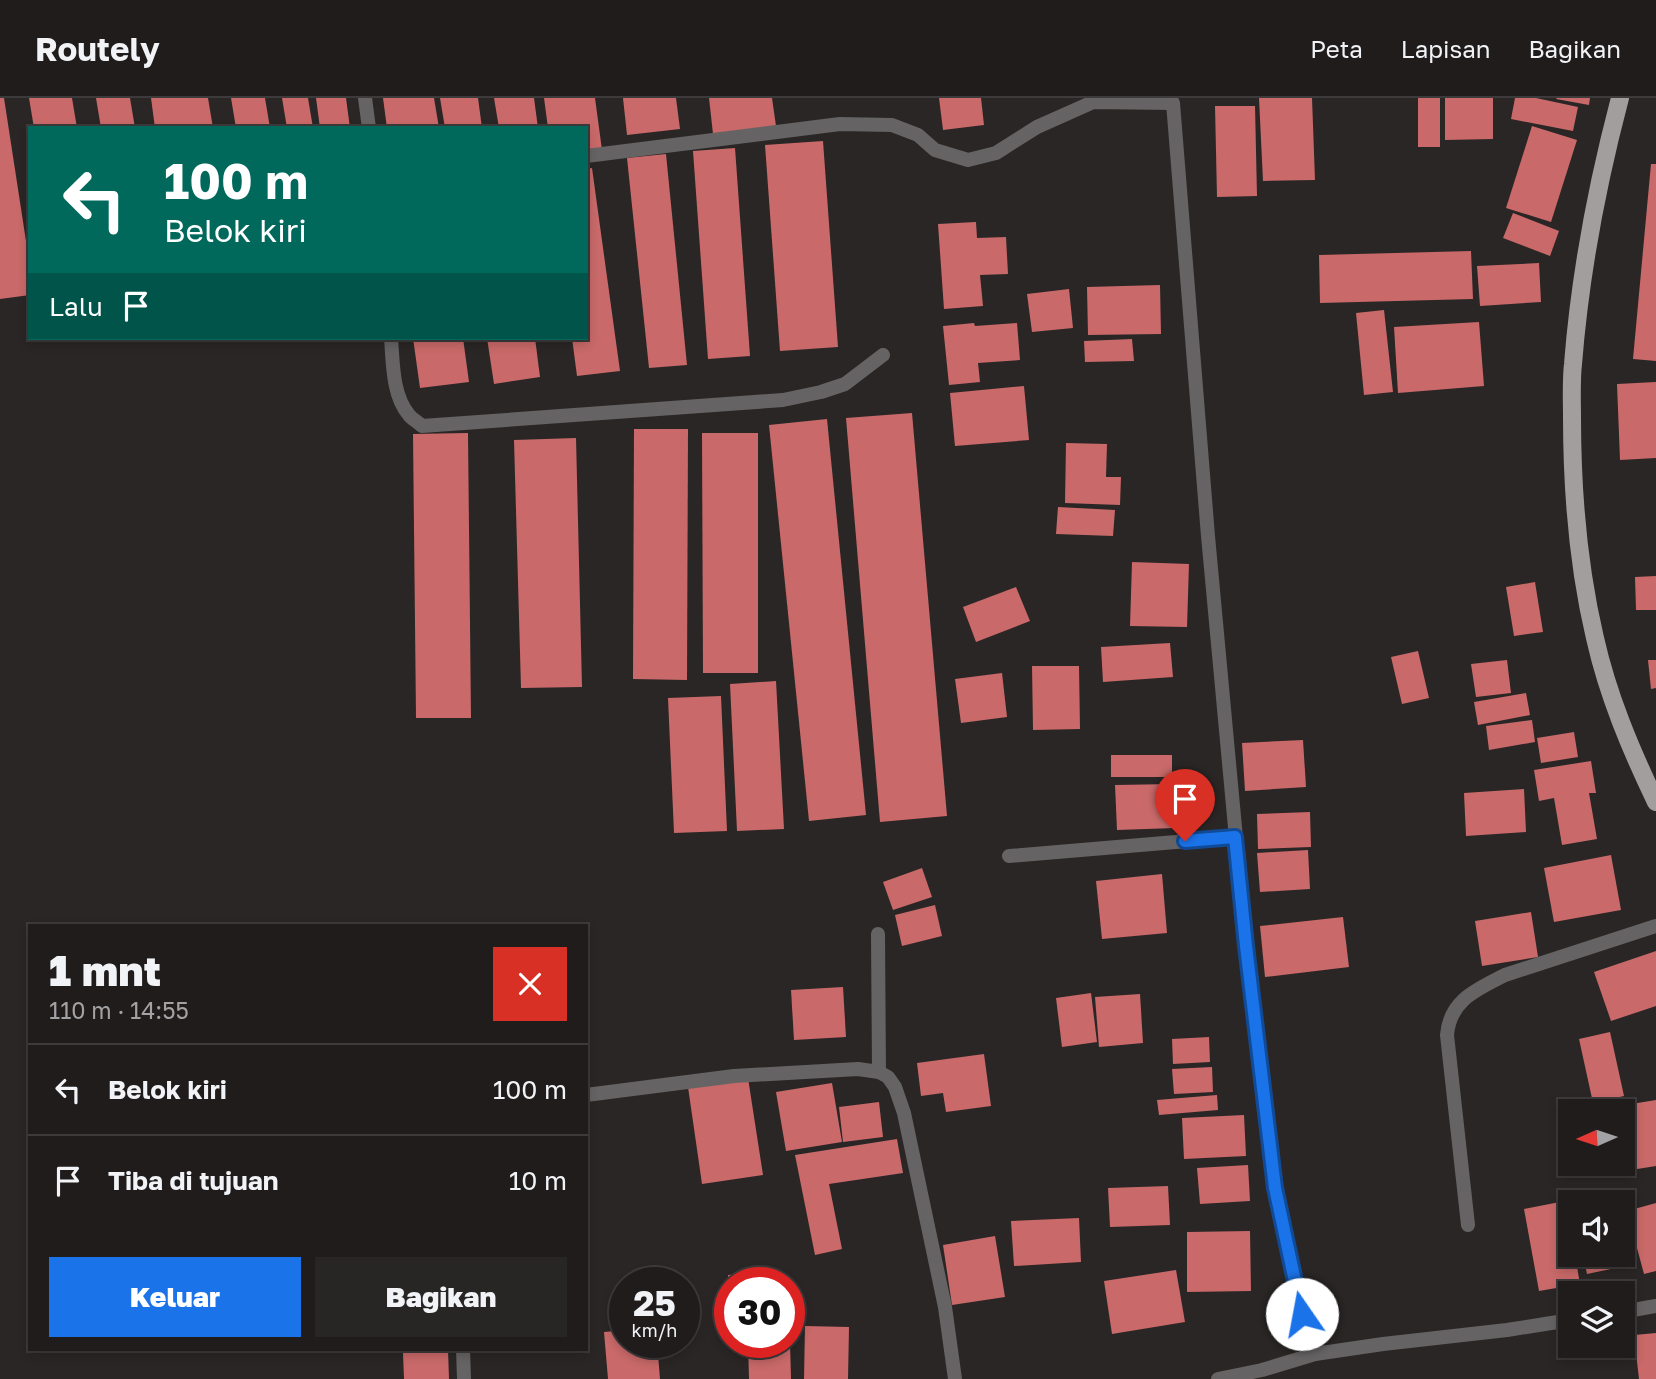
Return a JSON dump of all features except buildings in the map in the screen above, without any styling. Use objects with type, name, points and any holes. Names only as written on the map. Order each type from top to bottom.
[{"type":"main road","points":[[1620,98],[1597,199],[1580,298],[1572,367],[1572,470],[1578,548],[1595,639],[1621,722],[1656,802]]},
{"type":"street","points":[[365,98],[369,126]]},
{"type":"street","points":[[588,156],[840,124],[892,125],[918,135],[935,150],[968,160],[996,153],[1037,127],[1093,102],[1167,100],[1246,946],[1275,1188],[1302,1314],[1315,1354]]},
{"type":"street","points":[[391,340],[399,397],[409,415],[422,426],[783,400],[845,384],[883,355]]},
{"type":"street","points":[[1009,856],[1235,837]]},
{"type":"street","points":[[1468,1225],[1447,1035],[1452,1013],[1461,1001],[1505,975],[1656,926]]},
{"type":"street","points":[[878,934],[879,1072]]},
{"type":"street","points":[[588,1096],[734,1076],[858,1069],[879,1072],[888,1077],[895,1087],[904,1113],[945,1307],[955,1379]]},
{"type":"street","points":[[1635,1309],[1656,1306]]},
{"type":"street","points":[[1218,1379],[1262,1370],[1315,1354],[1558,1322]]},
{"type":"street","points":[[463,1351],[464,1379]]},
{"type":"route","points":[[1185,841],[1235,837],[1275,1188],[1302,1314]]}]
